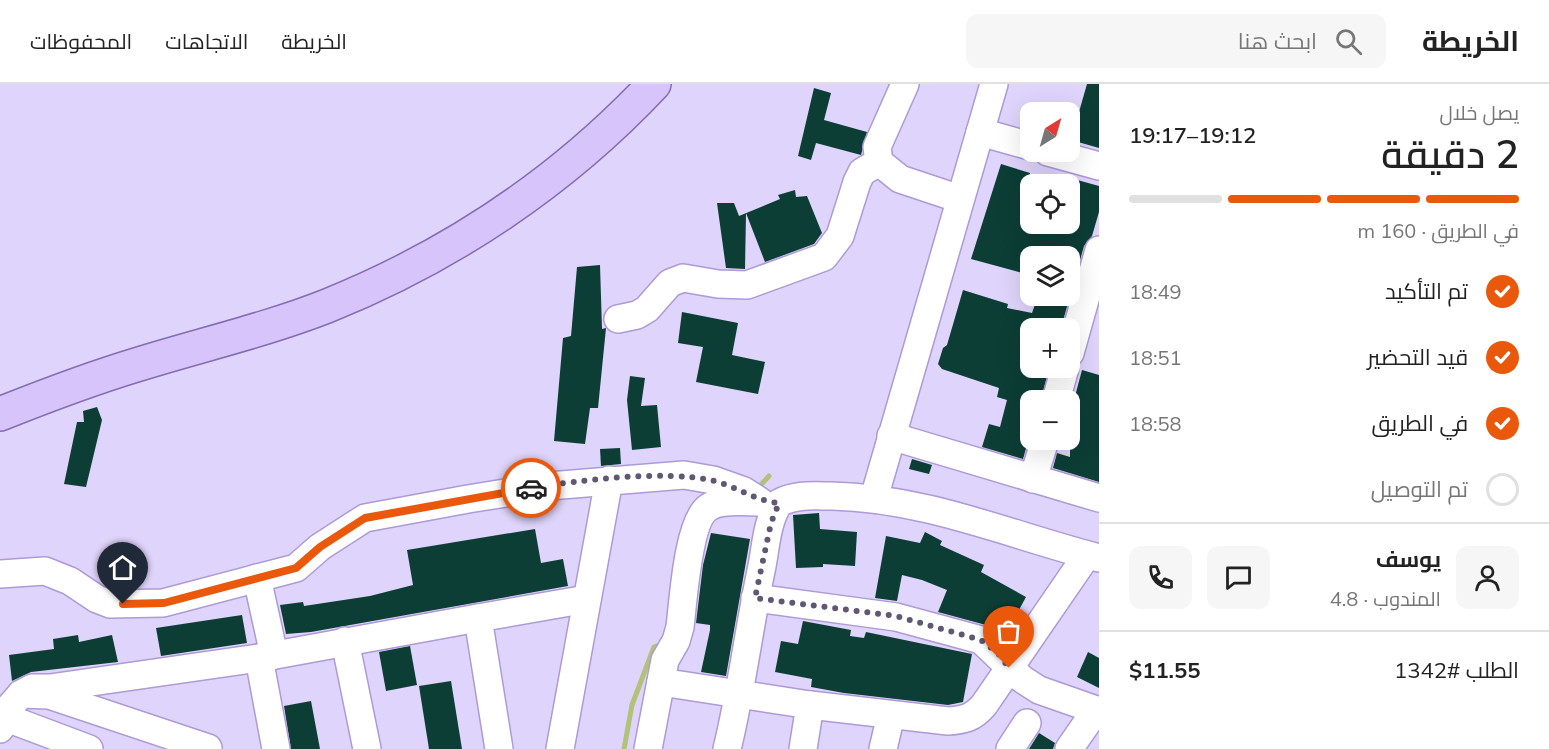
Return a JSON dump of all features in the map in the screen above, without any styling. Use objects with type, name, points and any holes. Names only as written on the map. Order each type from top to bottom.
[{"type":"main road","points":[[0,414],[114,372],[325,307],[390,279],[499,215],[569,165],[619,121],[654,84]]},
{"type":"street","points":[[905,84],[877,147],[879,162],[900,179],[960,199]]},
{"type":"street","points":[[874,498],[980,132],[987,87]]},
{"type":"street","points":[[980,132],[1020,143]]},
{"type":"street","points":[[1080,161],[1099,166]]},
{"type":"street","points":[[618,318],[637,315],[647,309],[670,283],[683,278],[718,284],[747,285],[825,257],[840,236],[862,172],[879,162]]},
{"type":"street","points":[[1080,318],[1099,250]]},
{"type":"street","points":[[891,436],[1099,498]]},
{"type":"street","points":[[1034,478],[1042,450]]},
{"type":"street","points":[[0,574],[45,571],[70,581],[97,599],[110,604],[164,603],[296,568],[320,547],[365,518],[549,486],[684,475],[713,480],[744,490],[770,502]]},
{"type":"street","points":[[560,749],[609,480]]},
{"type":"street","points":[[648,749],[665,660],[676,640],[693,536],[701,514],[708,507],[716,504],[770,502],[800,496],[874,498],[935,510],[1093,556],[977,714],[965,720],[948,722],[810,705],[661,682]]},
{"type":"street","points":[[727,749],[740,695],[755,598],[771,523],[770,502]]},
{"type":"street","points":[[257,578],[276,749]]},
{"type":"street","points":[[755,598],[896,616],[981,640],[998,653],[1009,668],[1039,690],[1097,710],[1069,749]]},
{"type":"street","points":[[90,749],[2,723],[21,694],[32,688],[50,688],[266,656],[586,599]]},
{"type":"street","points":[[478,618],[499,749]]},
{"type":"street","points":[[345,641],[367,749]]},
{"type":"street","points":[[21,694],[49,695],[208,748]]},
{"type":"street","points":[[803,749],[810,705]]},
{"type":"street","points":[[883,749],[891,715]]},
{"type":"street","points":[[1010,749],[1027,723]]},
{"type":"building","points":[[1087,84],[1099,84],[1099,148],[1080,143],[1080,108]]},
{"type":"building","points":[[814,88],[831,93],[824,120],[867,132],[861,155],[816,143],[811,160],[798,156]]},
{"type":"building","points":[[1001,164],[1030,173],[1020,174],[1020,234],[1080,234],[1080,181],[1099,186],[1099,212],[1092,236],[1084,246],[1080,260],[1080,246],[1020,246],[1020,272],[971,259]]},
{"type":"building","points":[[795,190],[796,197],[807,196],[822,233],[814,244],[765,262],[746,213],[780,199],[778,195]]},
{"type":"building","points":[[717,203],[734,203],[739,216],[746,213],[745,269],[726,268]]},
{"type":"building","points":[[600,265],[602,329],[606,328],[598,408],[590,408],[585,444],[554,441],[563,338],[571,336],[577,267]]},
{"type":"building","points":[[963,290],[1008,304],[1007,308],[1032,313],[1034,306],[1067,306],[1064,318],[1020,318],[1020,378],[1046,378],[1044,390],[1020,390],[1020,450],[1026,450],[1023,459],[982,447],[989,424],[1000,427],[1007,400],[997,397],[999,388],[942,369],[938,364],[943,348],[947,345]]},
{"type":"building","points":[[682,312],[738,323],[732,355],[765,362],[758,394],[696,382],[703,347],[678,343]]},
{"type":"building","points":[[1082,370],[1099,375],[1099,482],[1053,468],[1057,453],[1070,457],[1070,450],[1080,450],[1080,390],[1077,390]]},
{"type":"building","points":[[630,376],[645,378],[641,406],[657,405],[661,447],[632,450],[627,400]]},
{"type":"building","points":[[97,407],[102,420],[86,487],[64,484],[77,422],[84,422],[83,411]]},
{"type":"building","points":[[620,448],[621,464],[601,466],[600,449]]},
{"type":"building","points":[[912,459],[932,465],[929,474],[909,469]]},
{"type":"building","points":[[819,513],[820,529],[857,532],[855,566],[823,564],[823,567],[796,568],[793,515]]},
{"type":"building","points":[[535,529],[541,563],[563,559],[568,586],[311,632],[286,634],[280,605],[303,602],[304,606],[370,596],[413,585],[407,550]]},
{"type":"building","points":[[925,532],[942,541],[940,545],[984,565],[981,572],[1026,597],[1003,639],[986,625],[938,612],[947,590],[922,580],[902,575],[897,601],[875,598],[886,536],[920,543]]},
{"type":"building","points":[[711,533],[750,539],[726,676],[701,672],[710,625],[696,623],[703,565]]},
{"type":"building","points":[[242,615],[247,643],[161,656],[156,628]]},
{"type":"building","points":[[803,621],[851,630],[850,636],[864,638],[866,632],[972,654],[963,702],[948,705],[844,693],[811,687],[812,679],[775,672],[781,641],[798,644]]},
{"type":"building","points":[[78,635],[79,642],[112,635],[118,662],[31,672],[12,681],[9,655],[54,649],[53,639]]},
{"type":"building","points":[[410,646],[417,685],[386,691],[379,652]]},
{"type":"building","points":[[1088,652],[1099,658],[1099,688],[1077,677]]},
{"type":"building","points":[[451,681],[462,749],[429,749],[419,686]]},
{"type":"building","points":[[311,701],[320,749],[291,749],[284,706]]},
{"type":"building","points":[[1039,733],[1055,743],[1053,749],[1029,749]]},
{"type":"waterway","points":[[757,489],[769,476]]},
{"type":"waterway","points":[[624,749],[632,705],[654,647],[662,644]]},
{"type":"way so far","points":[[531,488],[684,475],[713,480],[744,490],[761,502],[779,503],[774,511],[755,598],[896,616],[981,640],[998,653],[1009,668]]},
{"type":"route","points":[[123,604],[164,603],[296,568],[320,547],[365,518],[531,488]]}]
